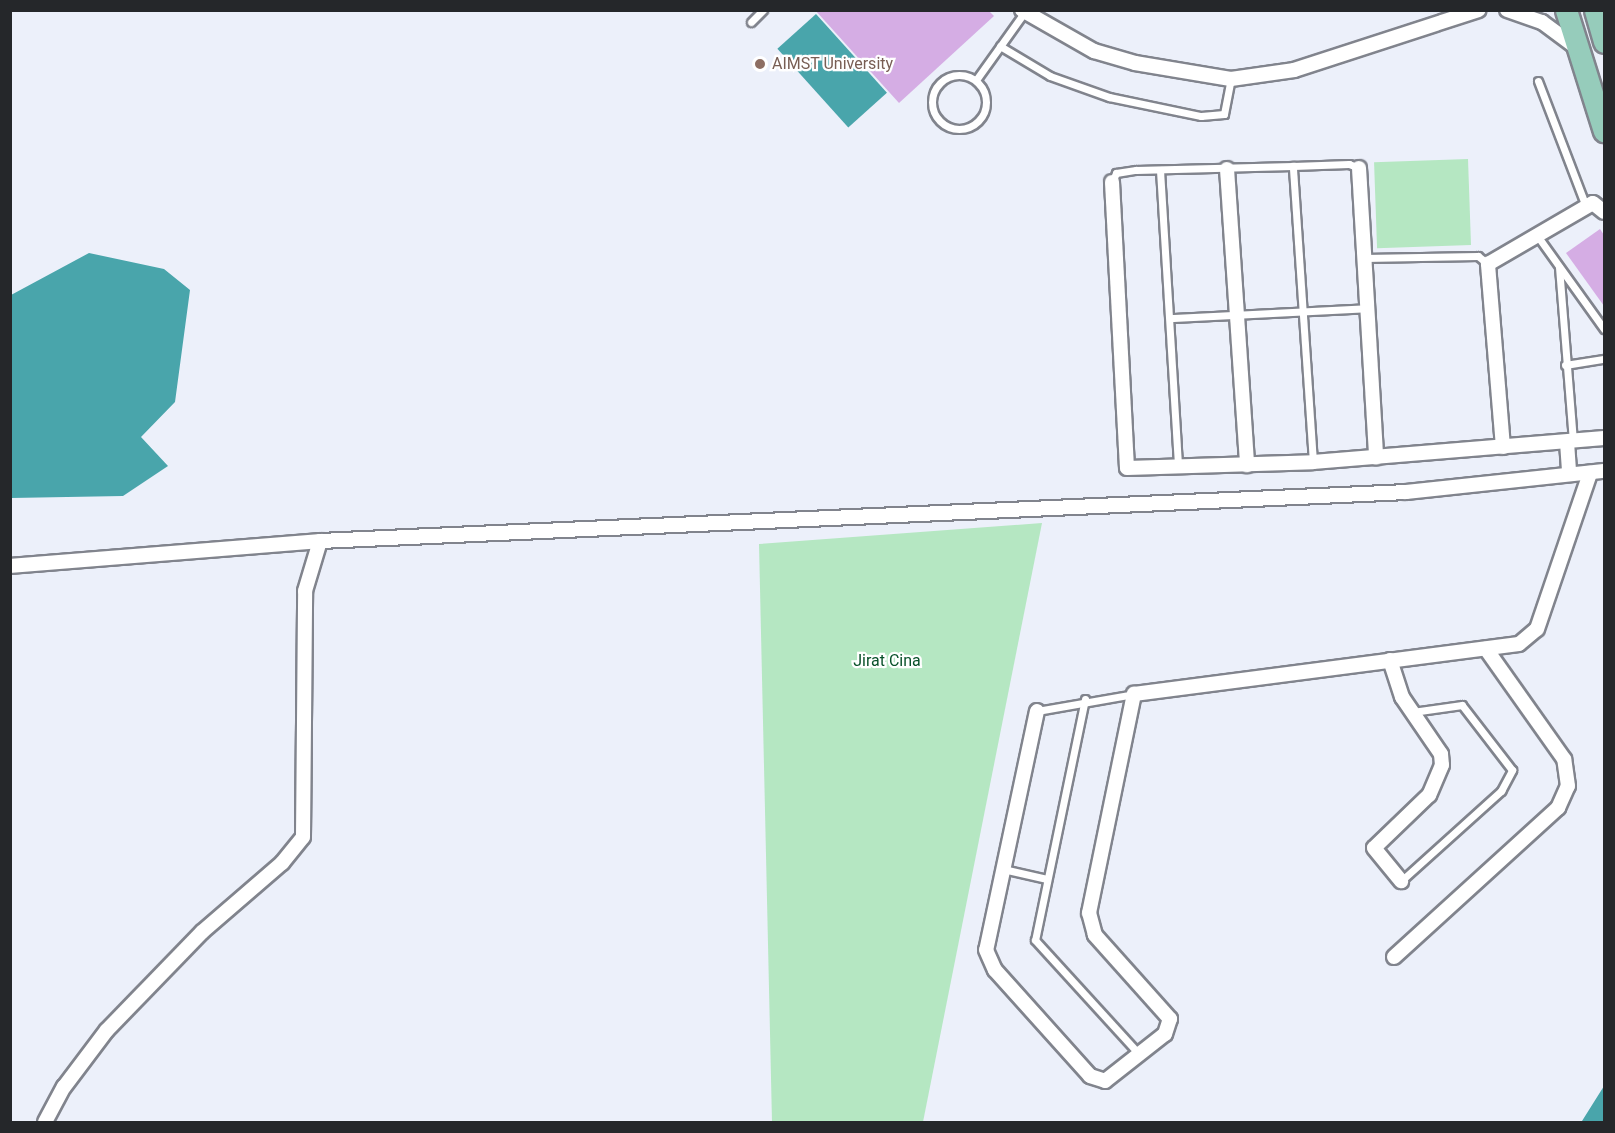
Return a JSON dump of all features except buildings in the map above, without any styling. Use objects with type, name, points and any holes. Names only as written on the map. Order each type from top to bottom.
[{"type":"main road","points":[[1566,10],[1605,131]]},
{"type":"main road","points":[[1595,10],[1605,42]]},
{"type":"street","points":[[1023,12],[1094,51],[1135,63],[1232,79],[1294,70],[1479,10]]},
{"type":"street","points":[[1507,10],[1542,22],[1577,48]]},
{"type":"street","points":[[1359,168],[1376,458]]},
{"type":"street","points":[[1227,169],[1247,465]]},
{"type":"street","points":[[1112,182],[1123,462],[1135,469],[1376,458],[1605,438]]},
{"type":"street","points":[[1503,447],[1488,264],[1536,234],[1593,203],[1605,212]]},
{"type":"street","points":[[1569,472],[1570,441]]},
{"type":"street","points":[[10,566],[320,542],[1406,492],[1569,472],[1597,472],[1537,629],[1519,644],[1134,694],[1089,913],[1095,935],[1168,1011],[1165,1034],[1112,1079],[1090,1076],[995,970],[986,950],[1037,711]]},
{"type":"street","points":[[45,1122],[64,1087],[107,1030],[202,932],[282,863],[303,837],[305,591],[320,542]]},
{"type":"street","points":[[1394,957],[1558,808],[1568,786],[1564,759],[1486,649]]},
{"type":"street","points":[[1390,660],[1412,712],[1442,765],[1429,795],[1374,848],[1401,881]]},
{"type":"lane","points":[[751,22],[763,10]]},
{"type":"lane","points":[[975,80],[1023,12]]},
{"type":"lane","points":[[1000,46],[1050,76],[1108,98],[1201,116],[1224,114],[1232,79]]},
{"type":"lane","points":[[958,75],[975,80],[985,94],[981,119],[967,129],[942,124],[931,99],[940,82],[958,75]]},
{"type":"lane","points":[[1538,81],[1586,207]]},
{"type":"lane","points":[[1112,182],[1122,171],[1349,164],[1359,168]]},
{"type":"lane","points":[[1293,166],[1305,312],[1313,462]]},
{"type":"lane","points":[[1160,170],[1172,318],[1178,467]]},
{"type":"lane","points":[[1536,234],[1605,329]]},
{"type":"lane","points":[[1365,258],[1478,256],[1488,264]]},
{"type":"lane","points":[[1559,267],[1570,441]]},
{"type":"lane","points":[[1172,318],[1368,308]]},
{"type":"lane","points":[[1565,365],[1605,359]]},
{"type":"lane","points":[[1037,711],[1085,699],[1134,694]]},
{"type":"lane","points":[[1085,699],[1035,940],[1140,1054]]},
{"type":"lane","points":[[1401,881],[1501,791],[1512,770],[1462,705],[1412,712]]},
{"type":"lane","points":[[1003,869],[1047,879]]},
{"type":"green space","points":[[1468,159],[1471,245],[1377,248],[1374,162]]},
{"type":"green space","name":"Jirat Cina","points":[[1042,523],[923,1122],[772,1122],[759,544]]},
{"type":"water","points":[[816,14],[887,93],[848,128],[777,49]]},
{"type":"water","points":[[89,253],[164,269],[190,290],[175,402],[141,437],[168,466],[123,496],[11,498],[11,295]]},
{"type":"water","points":[[1604,1086],[1604,1122],[1581,1122],[1582,1121]]},
{"type":"place","name":"AIMST University","points":[[760,64]]}]
